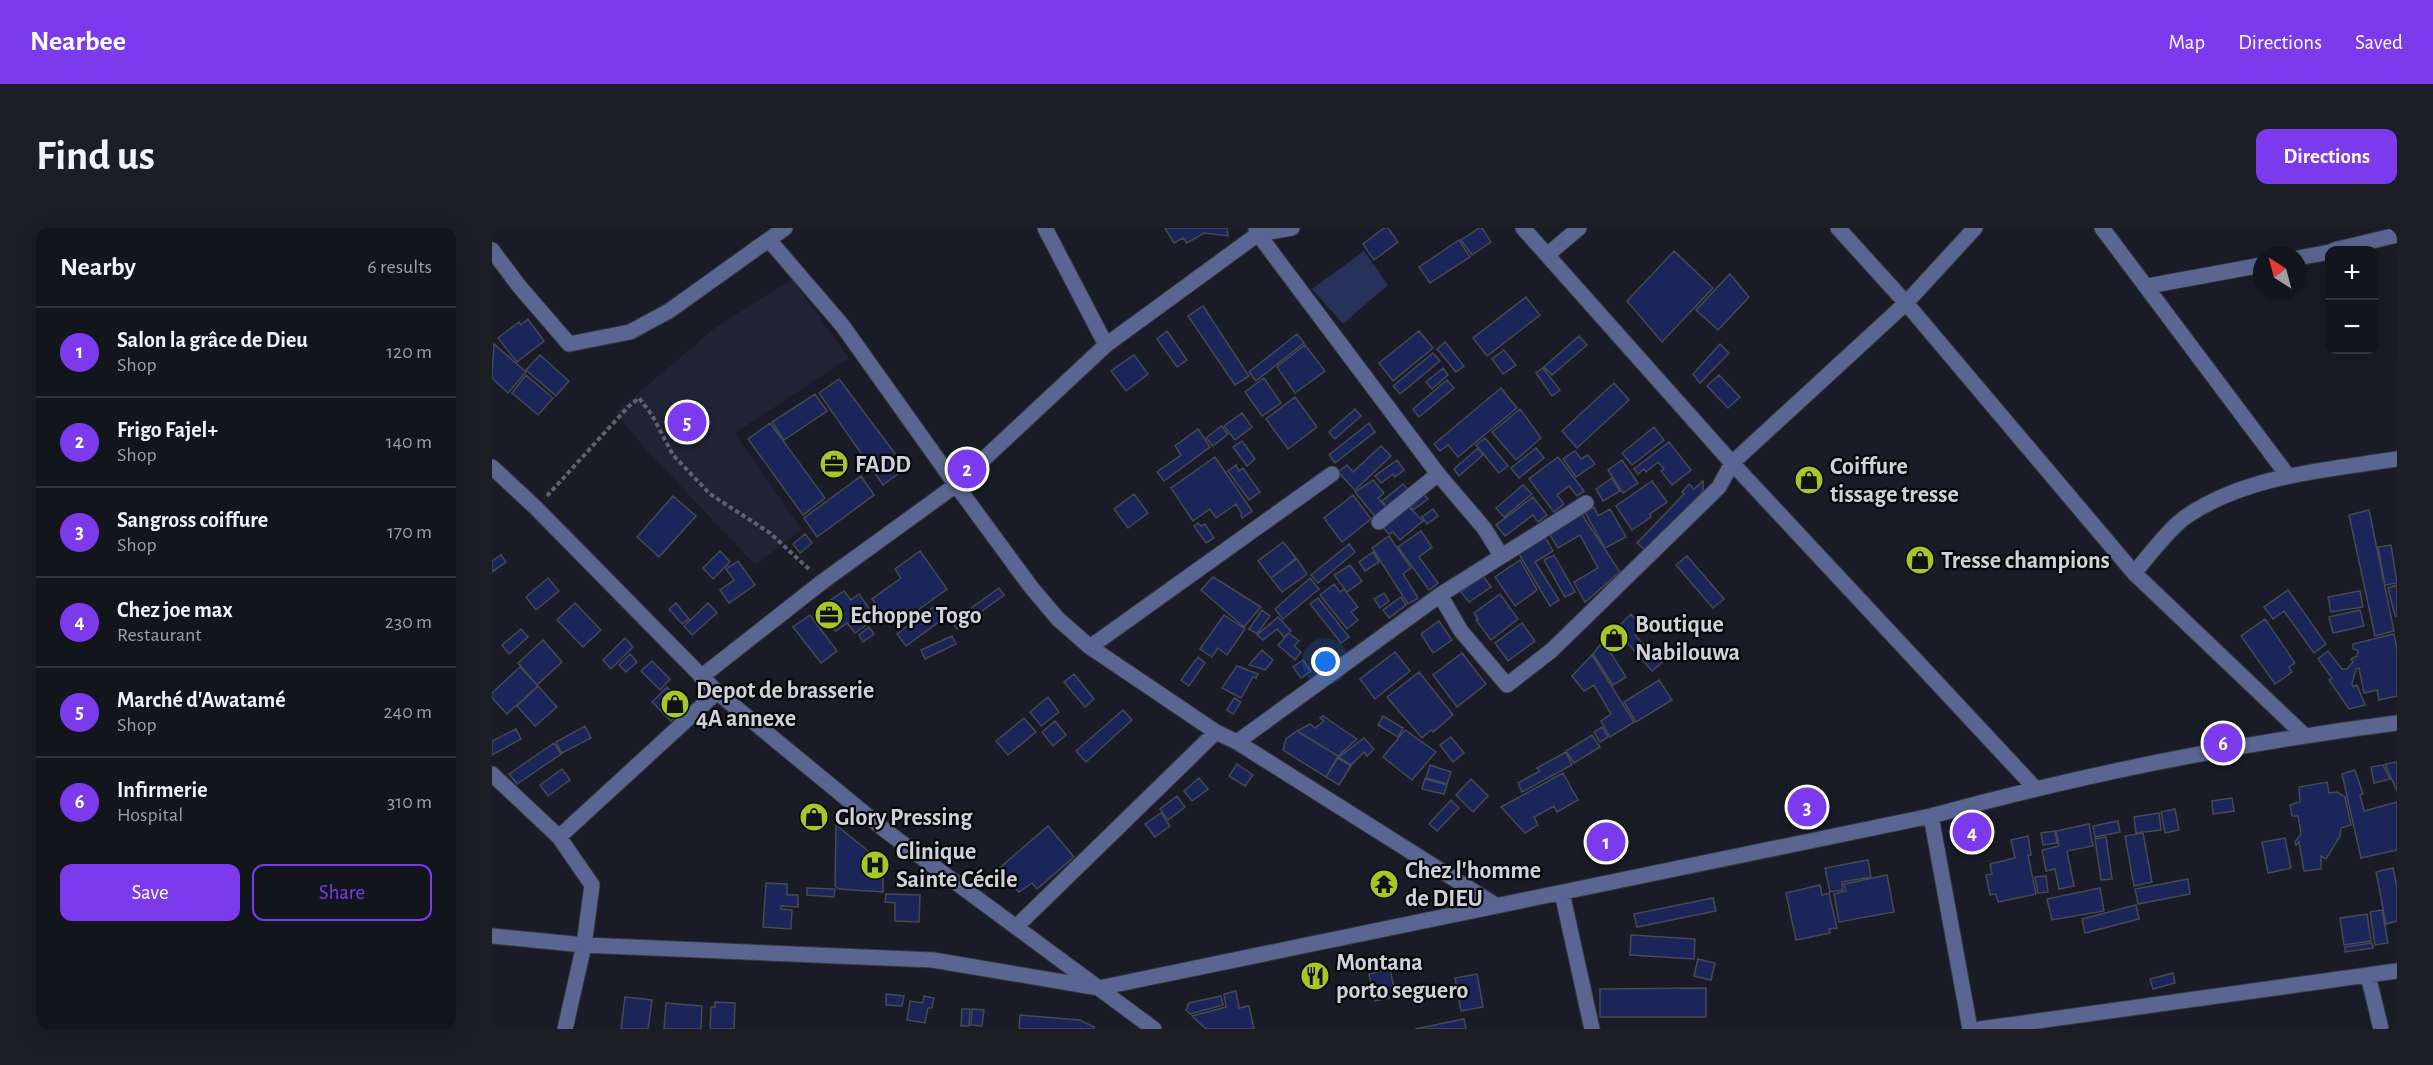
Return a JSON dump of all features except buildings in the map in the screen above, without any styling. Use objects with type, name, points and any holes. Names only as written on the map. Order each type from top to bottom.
[{"type":"street","points":[[492,250],[519,286],[569,344],[630,332],[669,310],[785,228]]},
{"type":"street","points":[[1046,228],[1106,345]]},
{"type":"street","points":[[701,676],[822,582],[956,485],[1106,345],[1257,231],[1292,228]]},
{"type":"street","points":[[1523,228],[1732,463],[2035,788]]},
{"type":"street","points":[[1547,255],[1579,228]]},
{"type":"street","points":[[1838,228],[1906,303],[2134,573],[2304,735]]},
{"type":"street","points":[[1440,595],[1461,631],[1507,685],[1552,650],[1719,487],[1732,463],[1906,303],[1975,228]]},
{"type":"street","points":[[2102,228],[2148,286],[2288,476]]},
{"type":"street","points":[[1257,231],[1438,474],[1484,528],[1501,555]]},
{"type":"street","points":[[2352,246],[2397,236]]},
{"type":"street","points":[[769,240],[842,325],[956,485],[1031,587],[1058,619],[1090,647],[1216,732],[1237,742],[1497,906]]},
{"type":"street","points":[[2307,256],[2325,253]]},
{"type":"street","points":[[2148,286],[2253,267]]},
{"type":"street","points":[[2134,573],[2185,517],[2227,494],[2288,476],[2397,459]]},
{"type":"street","points":[[492,467],[536,508],[717,692],[886,831],[1154,1029]]},
{"type":"street","points":[[1090,647],[1332,474]]},
{"type":"street","points":[[1379,522],[1438,474]]},
{"type":"street","points":[[1237,742],[1440,595],[1586,503]]},
{"type":"street","points":[[559,837],[717,692]]},
{"type":"street","points":[[492,936],[584,945],[933,960],[1100,988],[1932,816],[2035,788],[2304,735],[2397,723]]},
{"type":"street","points":[[1016,927],[1216,732]]},
{"type":"street","points":[[492,774],[559,837],[592,885],[584,945],[565,1029]]},
{"type":"street","points":[[1932,816],[1970,1029]]},
{"type":"street","points":[[1562,893],[1593,1029]]},
{"type":"street","points":[[1980,1029],[2397,971]]},
{"type":"street","points":[[2368,975],[2381,1029]]},
{"type":"path","points":[[536,508],[628,407],[639,399],[652,415],[673,454],[710,494],[770,533],[822,582]]},
{"type":"shaded area","points":[[1364,251],[1388,285],[1343,324],[1312,289]]},
{"type":"shaded area","points":[[792,279],[849,358],[735,433],[802,530],[755,565],[641,444],[616,412],[716,327]]},
{"type":"place","name":"Marché d'Awatamé","points":[[687,422]]},
{"type":"place","name":"FADD","points":[[834,464]]},
{"type":"place","name":"Frigo Fajel+","points":[[967,469]]},
{"type":"place","name":"Coiffure tissage tresse","points":[[1809,480]]},
{"type":"place","name":"Tresse champions","points":[[1920,560]]},
{"type":"place","name":"Echoppe Togo","points":[[829,615]]},
{"type":"place","name":"Boutique Nabilouwa","points":[[1614,638]]},
{"type":"place","name":"Depot de brasserie 4A annexe","points":[[675,704]]},
{"type":"place","name":"Infirmerie","points":[[2223,743]]},
{"type":"place","name":"Sangross coiffure","points":[[1807,807]]},
{"type":"place","name":"Glory Pressing","points":[[814,817]]},
{"type":"place","name":"Chez joe max","points":[[1972,832]]},
{"type":"place","name":"Salon la grâce de Dieu","points":[[1606,842]]},
{"type":"place","name":"Clinique Sainte Cécile","points":[[875,865]]},
{"type":"place","name":"Chez l'homme de DIEU","points":[[1384,884]]},
{"type":"place","name":"Montana porto seguero","points":[[1315,976]]}]
